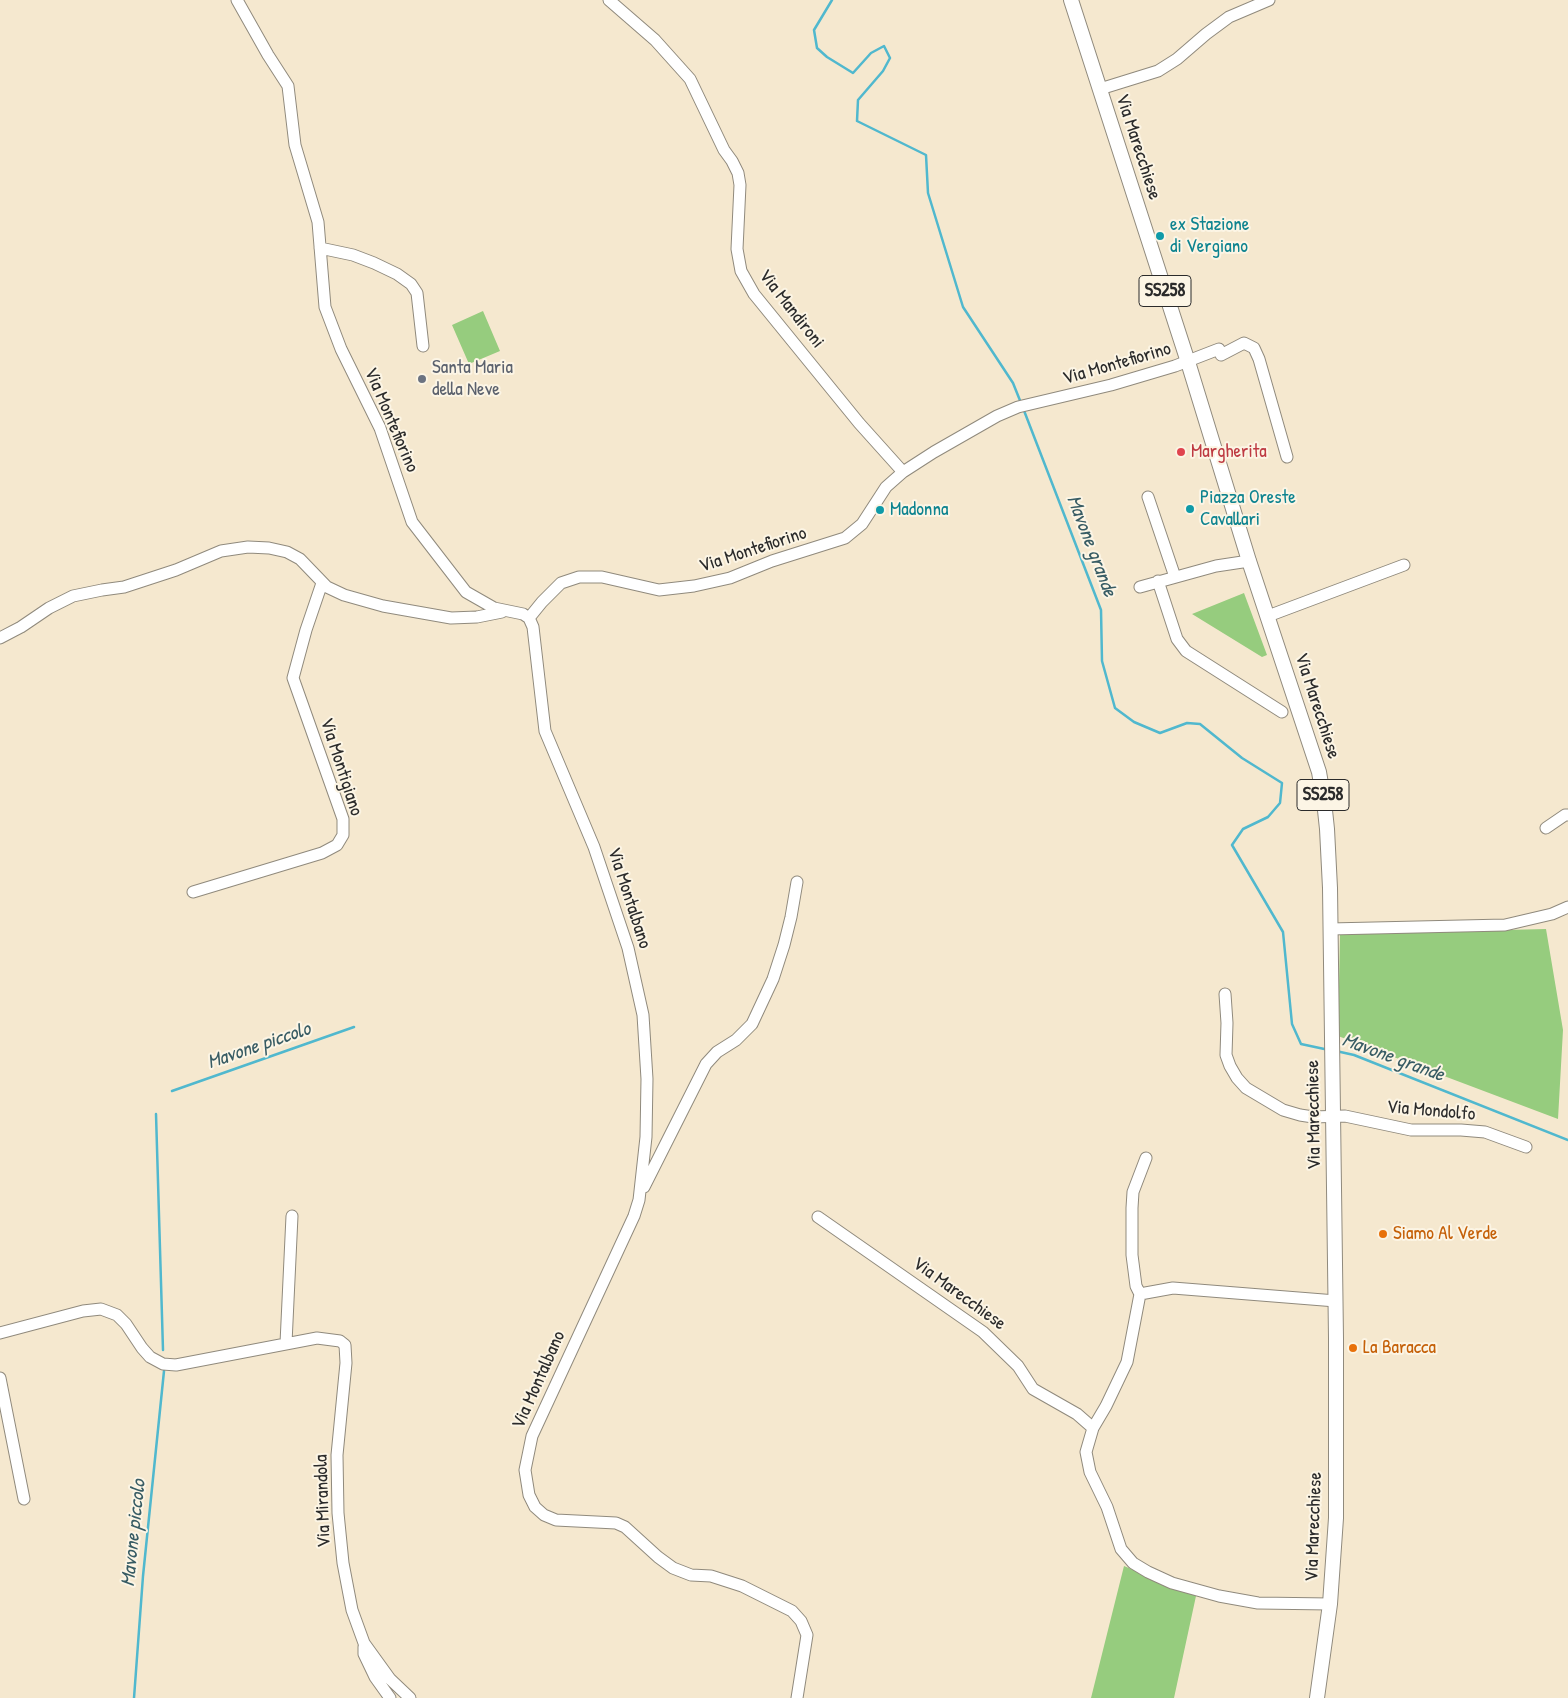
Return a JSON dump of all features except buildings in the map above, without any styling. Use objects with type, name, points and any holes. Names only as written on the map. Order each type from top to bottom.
[{"type":"main road","name":"Via Marecchiese","points":[[1071,0],[1319,772],[1327,829],[1330,928],[1336,1301],[1336,1518],[1330,1604],[1317,1698]]},
{"type":"street","name":"Via Montefiorino","points":[[237,0],[288,86],[295,145],[318,222],[326,307],[341,349],[380,428],[412,522],[466,592],[494,608],[523,614],[529,618],[561,583],[579,577],[602,577],[659,590],[694,586],[730,578],[772,560],[845,538],[862,524],[886,487],[903,472],[972,429],[997,416],[1018,407],[1111,385],[1188,362]]},
{"type":"street","name":"Via Mandironi","points":[[610,0],[655,40],[690,79],[724,150],[738,173],[740,185],[737,228],[738,256],[741,271],[754,294],[859,423],[903,472]]},
{"type":"street","points":[[1100,89],[1158,71],[1177,59],[1229,17],[1269,0]]},
{"type":"street","points":[[320,248],[353,255],[374,263],[397,274],[411,284],[417,293],[423,346]]},
{"type":"street","points":[[1188,362],[1219,349],[1221,355],[1244,344],[1254,348],[1259,359],[1286,457]]},
{"type":"street","points":[[1148,497],[1175,577]]},
{"type":"street","points":[[0,638],[21,627],[48,608],[73,596],[124,588],[176,570],[220,551],[248,547],[269,548],[287,552],[300,559],[322,583],[344,596],[423,614],[451,618],[477,617],[506,611]]},
{"type":"street","points":[[1140,587],[1248,555]]},
{"type":"street","points":[[1268,616],[1404,565]]},
{"type":"street","points":[[1158,581],[1176,638],[1186,651],[1282,712]]},
{"type":"street","name":"Via Montigiano","points":[[193,892],[322,852],[337,845],[344,835],[343,819],[293,678],[306,630],[322,583]]},
{"type":"street","name":"Via Montalbano","points":[[529,618],[532,627],[545,731],[594,847],[628,948],[637,981],[643,1015],[647,1079],[646,1137],[639,1200]]},
{"type":"street","points":[[1546,828],[1565,815],[1568,815]]},
{"type":"street","name":"Via Montalbano","points":[[796,1698],[807,1635],[801,1621],[792,1611],[742,1586],[711,1576],[691,1575],[673,1568],[625,1527],[616,1523],[556,1520],[544,1515],[535,1507],[529,1495],[525,1470],[532,1436],[634,1216],[651,1171],[706,1064],[717,1052],[744,1034],[755,1018],[773,979],[784,945],[792,917],[797,882]]},
{"type":"street","points":[[1330,928],[1505,925],[1552,914],[1568,907]]},
{"type":"street","name":"Via Mondolfo","points":[[1225,994],[1227,1023],[1226,1055],[1237,1078],[1246,1088],[1283,1110],[1300,1116],[1345,1116],[1411,1130],[1485,1132],[1526,1147]]},
{"type":"street","name":"Via Marecchiese","points":[[1146,1158],[1133,1192],[1132,1208],[1132,1255],[1136,1286],[1140,1294],[1127,1362],[1093,1428],[1086,1452],[1090,1472],[1107,1507],[1122,1549],[1132,1563],[1148,1572],[1172,1583],[1219,1596],[1258,1603],[1330,1604]]},
{"type":"street","points":[[286,1343],[292,1216]]},
{"type":"street","name":"Via Marecchiese","points":[[818,1216],[984,1332],[1018,1366],[1033,1389],[1077,1414],[1093,1428]]},
{"type":"street","points":[[1140,1294],[1173,1288],[1336,1301]]},
{"type":"street","name":"Via Mirandola","points":[[0,1333],[83,1311],[101,1309],[117,1315],[126,1324],[150,1357],[163,1364],[176,1365],[317,1338],[340,1341],[345,1346],[347,1352],[337,1455],[338,1513],[343,1563],[352,1610],[364,1644],[390,1679],[410,1698]]},
{"type":"street","points":[[0,1378],[24,1499]]},
{"type":"street","points":[[364,1644],[364,1654],[375,1677],[390,1698]]},
{"type":"green space","points":[[483,311],[500,351],[469,364],[452,325]]},
{"type":"green space","points":[[1244,593],[1267,655],[1262,657],[1192,614]]},
{"type":"green space","points":[[1546,929],[1563,1030],[1558,1119],[1338,1036],[1340,934]]},
{"type":"green space","points":[[1124,1566],[1196,1596],[1174,1698],[1091,1698]]},
{"type":"waterway","name":"Mavone grande","points":[[832,0],[814,30],[817,48],[827,57],[853,73],[871,53],[884,46],[890,58],[883,71],[858,100],[857,121],[926,155],[928,193],[963,307],[1013,383],[1021,403]]},
{"type":"waterway","name":"Mavone grande","points":[[1023,408],[1101,610],[1102,661],[1115,708],[1134,722],[1160,733],[1187,723],[1200,724],[1242,758],[1282,783],[1280,803],[1268,817],[1243,829],[1232,845],[1283,932],[1292,1024],[1301,1044],[1329,1050]]},
{"type":"waterway","name":"Mavone piccolo","points":[[172,1091],[354,1027]]},
{"type":"waterway","name":"Mavone grande","points":[[1336,1051],[1354,1055],[1568,1140]]},
{"type":"waterway","name":"Mavone piccolo","points":[[156,1114],[163,1350]]},
{"type":"waterway","name":"Mavone piccolo","points":[[134,1698],[143,1576],[164,1371]]},
{"type":"place","name":"ex Stazione di Vergiano","points":[[1160,236]]},
{"type":"place","name":"Santa Maria della Neve","points":[[422,379]]},
{"type":"place","name":"Margherita","points":[[1181,452]]},
{"type":"place","name":"Piazza Oreste Cavallari","points":[[1190,509]]},
{"type":"place","name":"Madonna","points":[[880,510]]},
{"type":"place","name":"Siamo Al Verde","points":[[1383,1234]]},
{"type":"place","name":"La Baracca","points":[[1353,1348]]}]
